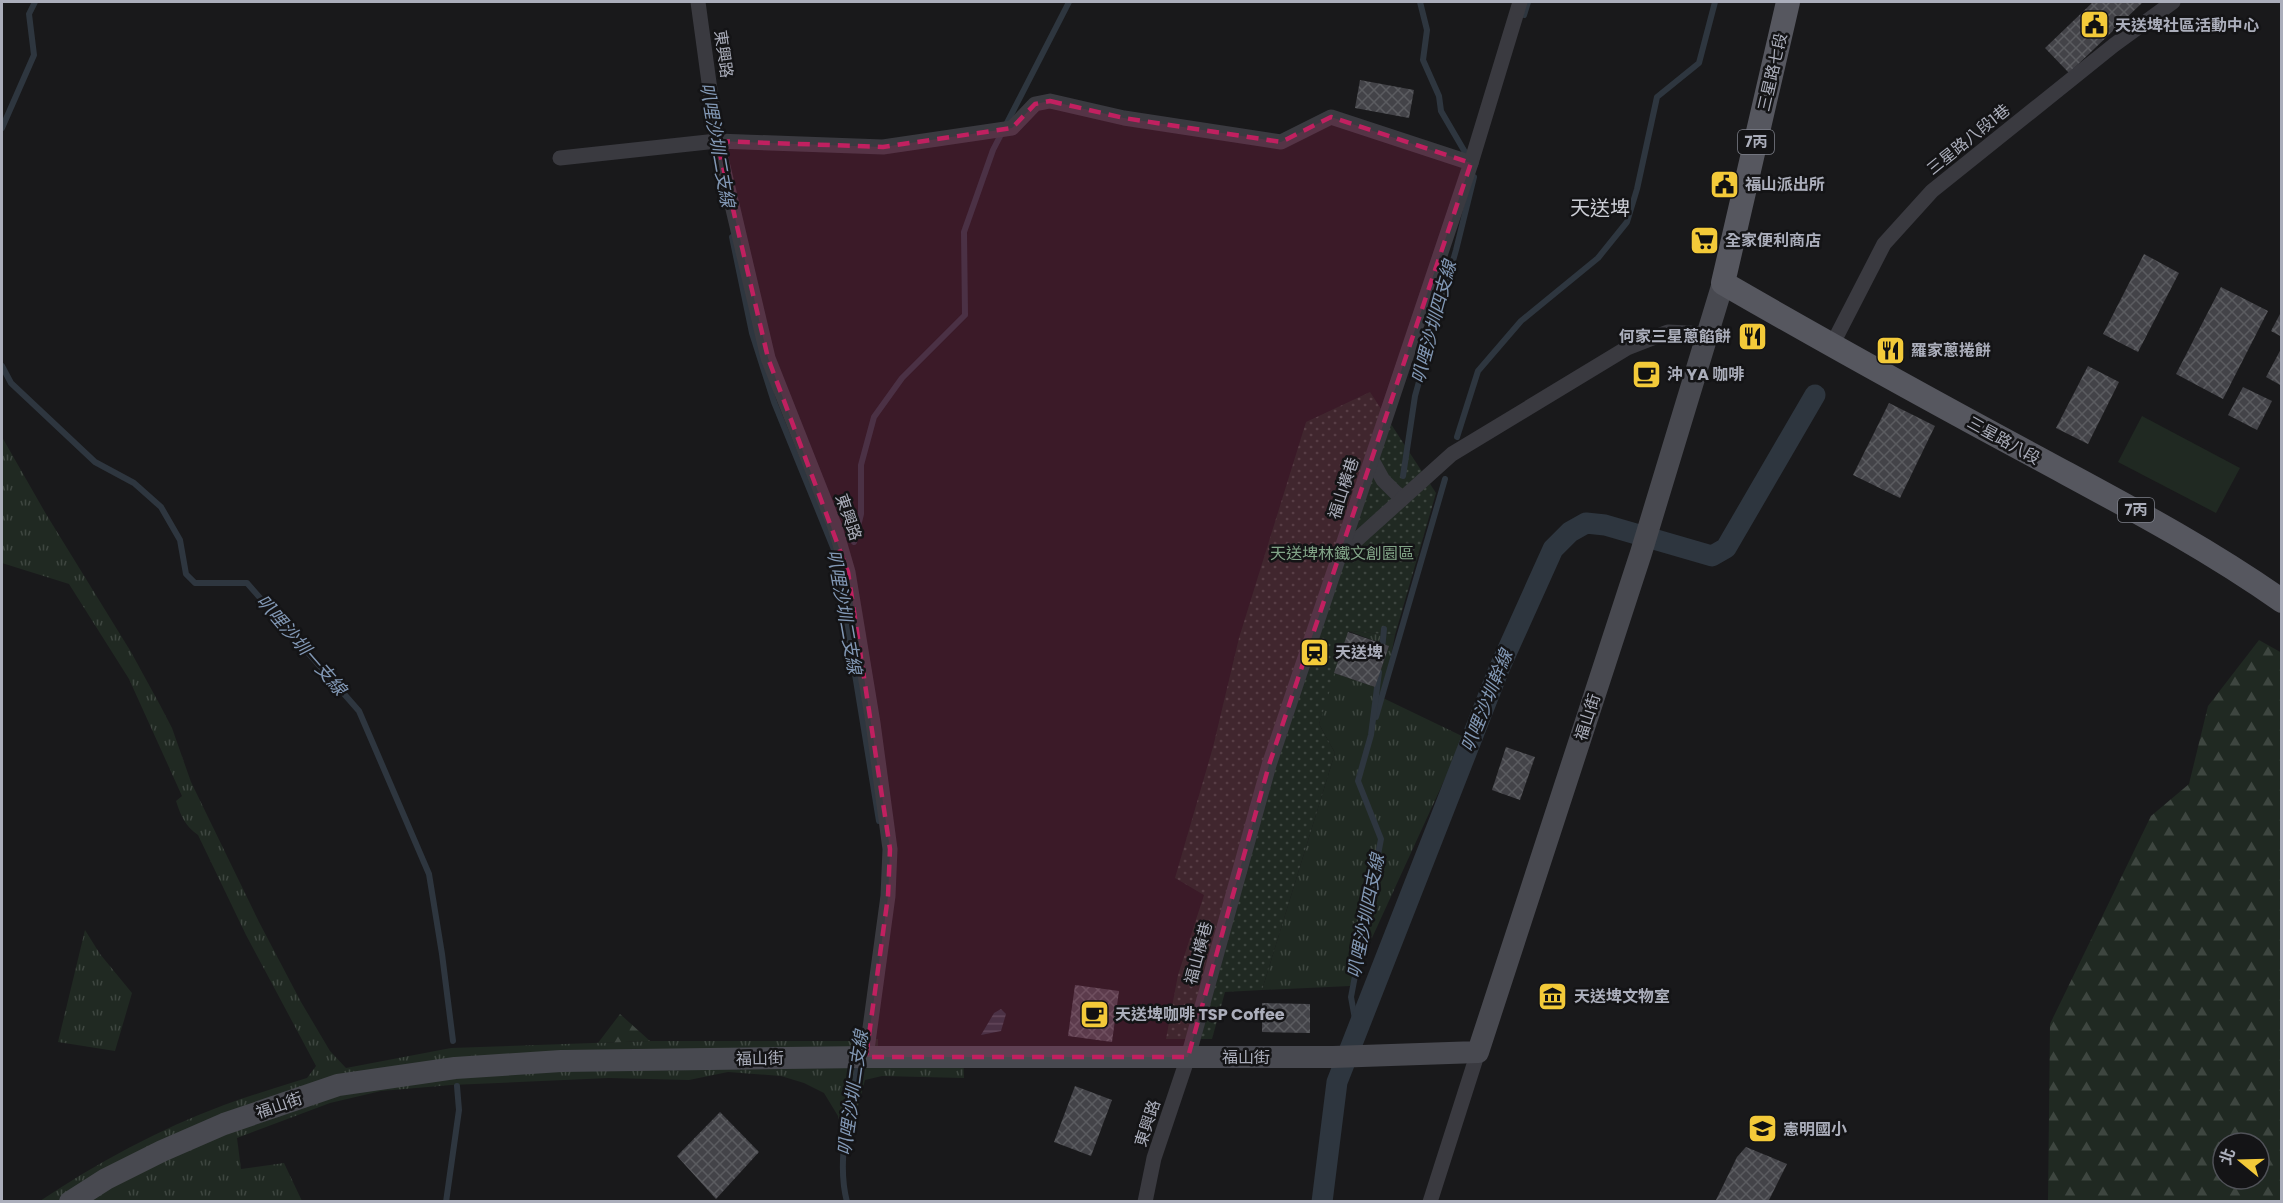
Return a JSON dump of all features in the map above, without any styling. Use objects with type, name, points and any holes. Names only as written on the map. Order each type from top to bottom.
[{"type":"main road","name":"三星路七段","points":[[1723,283],[1788,2]]},
{"type":"main road","name":"三星路八段","points":[[1723,283],[1832,345],[2131,507],[2237,569],[2282,601]]},
{"type":"street","name":"東興路","points":[[698,2],[717,141],[768,358],[835,527],[848,572],[854,607],[890,849],[888,896],[866,1057]]},
{"type":"street","name":"福山橫巷","points":[[1188,1057],[1269,765],[1471,163],[1520,2]]},
{"type":"street","name":"三星路八段1巷","points":[[1832,345],[1884,244],[1932,191],[2114,45],[2173,2]]},
{"type":"street","points":[[560,158],[717,141],[884,147],[1012,128],[1035,104],[1050,101],[1124,118],[1281,142],[1331,117],[1471,163]]},
{"type":"street","points":[[1340,555],[1452,454],[1627,348],[1668,332],[1707,334],[1723,283]]},
{"type":"street","name":"福山街","points":[[1430,1202],[1649,528],[1707,334]]},
{"type":"street","points":[[1372,460],[1383,480],[1402,499]]},
{"type":"street","name":"福山街","points":[[70,1202],[115,1174],[214,1128],[338,1085],[455,1068],[511,1064],[866,1057],[1333,1057],[1478,1052]]},
{"type":"street","name":"東興路","points":[[1145,1202],[1154,1158],[1188,1057]]},
{"type":"highlighted area","points":[[1050,101],[1124,118],[1281,142],[1331,117],[1471,163],[1269,765],[1188,1057],[866,1057],[888,896],[890,849],[848,572],[768,358],[717,141],[883,147],[1012,128],[1035,104]]},
{"type":"green space","name":"天送埤林鐵文創園區","points":[[1370,392],[1436,493],[1395,635],[1349,631],[1319,724],[1335,753],[1262,990],[1225,992],[1212,1039],[1166,1039],[1178,975],[1204,895],[1175,878],[1213,747],[1239,638],[1306,422]]},
{"type":"green space","points":[[2142,416],[2240,468],[2216,513],[2118,462]]},
{"type":"green space","points":[[2,437],[46,514],[131,652],[160,705],[172,728],[191,782],[259,922],[330,1051],[346,1068],[451,1048],[650,1041],[850,1041],[856,1038],[878,1039],[878,1046],[963,1047],[964,1078],[882,1076],[865,1080],[843,1163],[843,1134],[838,1116],[824,1093],[804,1083],[781,1076],[728,1072],[689,1080],[609,1078],[451,1085],[381,1091],[330,1103],[237,1138],[241,1169],[284,1163],[302,1201],[40,1201],[106,1160],[152,1136],[224,1105],[307,1078],[316,1066],[246,935],[198,835],[182,816],[176,801],[182,796],[129,679],[69,584],[2,563]]},
{"type":"green space","points":[[1348,631],[1395,635],[1383,698],[1464,737],[1350,986],[1262,990],[1335,753],[1319,724],[1334,673],[1375,687],[1389,646]]},
{"type":"green space","points":[[2259,640],[2282,653],[2281,1201],[2048,1201],[2050,1024],[2151,816],[2189,784],[2208,706]]},
{"type":"green space","points":[[85,930],[100,954],[132,993],[115,1051],[58,1042]]},
{"type":"green space","points":[[620,1014],[650,1041],[598,1043]]},
{"type":"shaded area","points":[[1001,1009],[1006,1014],[1001,1031],[981,1035],[994,1013]]},
{"type":"building","name":"天送埤社區活動中心","points":[[2093,2],[2143,2],[2069,73],[2045,48]]},
{"type":"building","points":[[1360,80],[1414,90],[1409,118],[1355,108]]},
{"type":"building","points":[[2144,254],[2179,273],[2138,352],[2103,334]]},
{"type":"building","points":[[2221,287],[2268,311],[2223,399],[2176,374]]},
{"type":"building","points":[[2280,314],[2282,315],[2282,337],[2271,331]]},
{"type":"building","points":[[2282,347],[2282,386],[2266,377]]},
{"type":"building","points":[[2088,366],[2119,382],[2088,444],[2056,428]]},
{"type":"building","points":[[2243,387],[2272,401],[2257,430],[2228,415]]},
{"type":"building","points":[[1889,403],[1935,426],[1900,498],[1853,475]]},
{"type":"building","points":[[1348,632],[1389,646],[1375,687],[1334,673]]},
{"type":"building","points":[[1506,747],[1535,757],[1520,800],[1492,790]]},
{"type":"building","name":"天送埤咖啡 TSP Coffee","points":[[1075,985],[1119,991],[1112,1042],[1068,1036]]},
{"type":"building","points":[[1262,1003],[1310,1004],[1310,1033],[1262,1032]]},
{"type":"building","points":[[1075,1086],[1112,1100],[1091,1156],[1054,1142]]},
{"type":"building","points":[[720,1112],[759,1152],[716,1199],[677,1156]]},
{"type":"building","points":[[1746,1147],[1787,1164],[1768,1202],[1715,1202],[1737,1157]]},
{"type":"waterway","points":[[2,128],[34,55],[29,14],[35,2]]},
{"type":"waterway","points":[[854,542],[861,514],[861,465],[874,417],[902,378],[965,315],[964,232],[993,150],[1069,2]]},
{"type":"waterway","points":[[1420,2],[1427,30],[1423,60],[1439,96],[1441,111],[1469,159]]},
{"type":"waterway","points":[[1524,15],[1528,2]]},
{"type":"waterway","points":[[1457,437],[1478,371],[1521,321],[1598,258],[1627,222],[1637,189],[1657,97],[1699,63],[1715,2]]},
{"type":"waterway","name":"叭哩沙圳四支線","points":[[1403,476],[1415,396],[1474,177]]},
{"type":"waterway","name":"叭哩沙圳二支線","points":[[732,237],[752,333],[774,402],[835,552],[879,821]]},
{"type":"waterway","name":"叭哩沙圳一支線","points":[[2,366],[11,383],[95,462],[134,483],[161,507],[180,540],[186,574],[195,583],[247,583],[359,711],[429,874],[453,1041]]},
{"type":"waterway","name":"叭哩沙圳幹線","points":[[1322,1202],[1337,1082],[1499,669],[1553,549],[1570,532],[1586,523],[1605,525],[1712,556],[1726,548],[1815,395]]},
{"type":"waterway","points":[[1376,717],[1445,479]]},
{"type":"waterway","name":"叭哩沙圳四支線","points":[[1382,650],[1384,629]]},
{"type":"waterway","name":"叭哩沙圳四支線","points":[[1357,1030],[1351,997],[1381,839],[1358,781],[1371,735],[1379,672]]},
{"type":"waterway","name":"叭哩沙圳二支線","points":[[847,1202],[844,1185],[844,1149],[859,1060]]},
{"type":"waterway","name":"叭哩沙圳一支線","points":[[446,1202],[459,1110],[457,1086]]},
{"type":"place","name":"天送埤社區活動中心","points":[[2094,25]]},
{"type":"place","name":"福山派出所","points":[[1724,184]]},
{"type":"place","name":"全家便利商店","points":[[1704,240]]},
{"type":"place","name":"何家三星蔥餡餅","points":[[1752,336]]},
{"type":"place","name":"羅家蔥捲餅","points":[[1890,350]]},
{"type":"place","name":"沖 YA 咖啡","points":[[1646,374]]},
{"type":"place","name":"天送埤","points":[[1314,652]]},
{"type":"place","name":"天送埤文物室","points":[[1553,996]]},
{"type":"place","name":"天送埤咖啡 TSP Coffee","points":[[1094,1014]]},
{"type":"place","name":"憲明國小","points":[[1762,1129]]},
{"type":"district","name":"天送埤","points":[[1600,208]]}]
